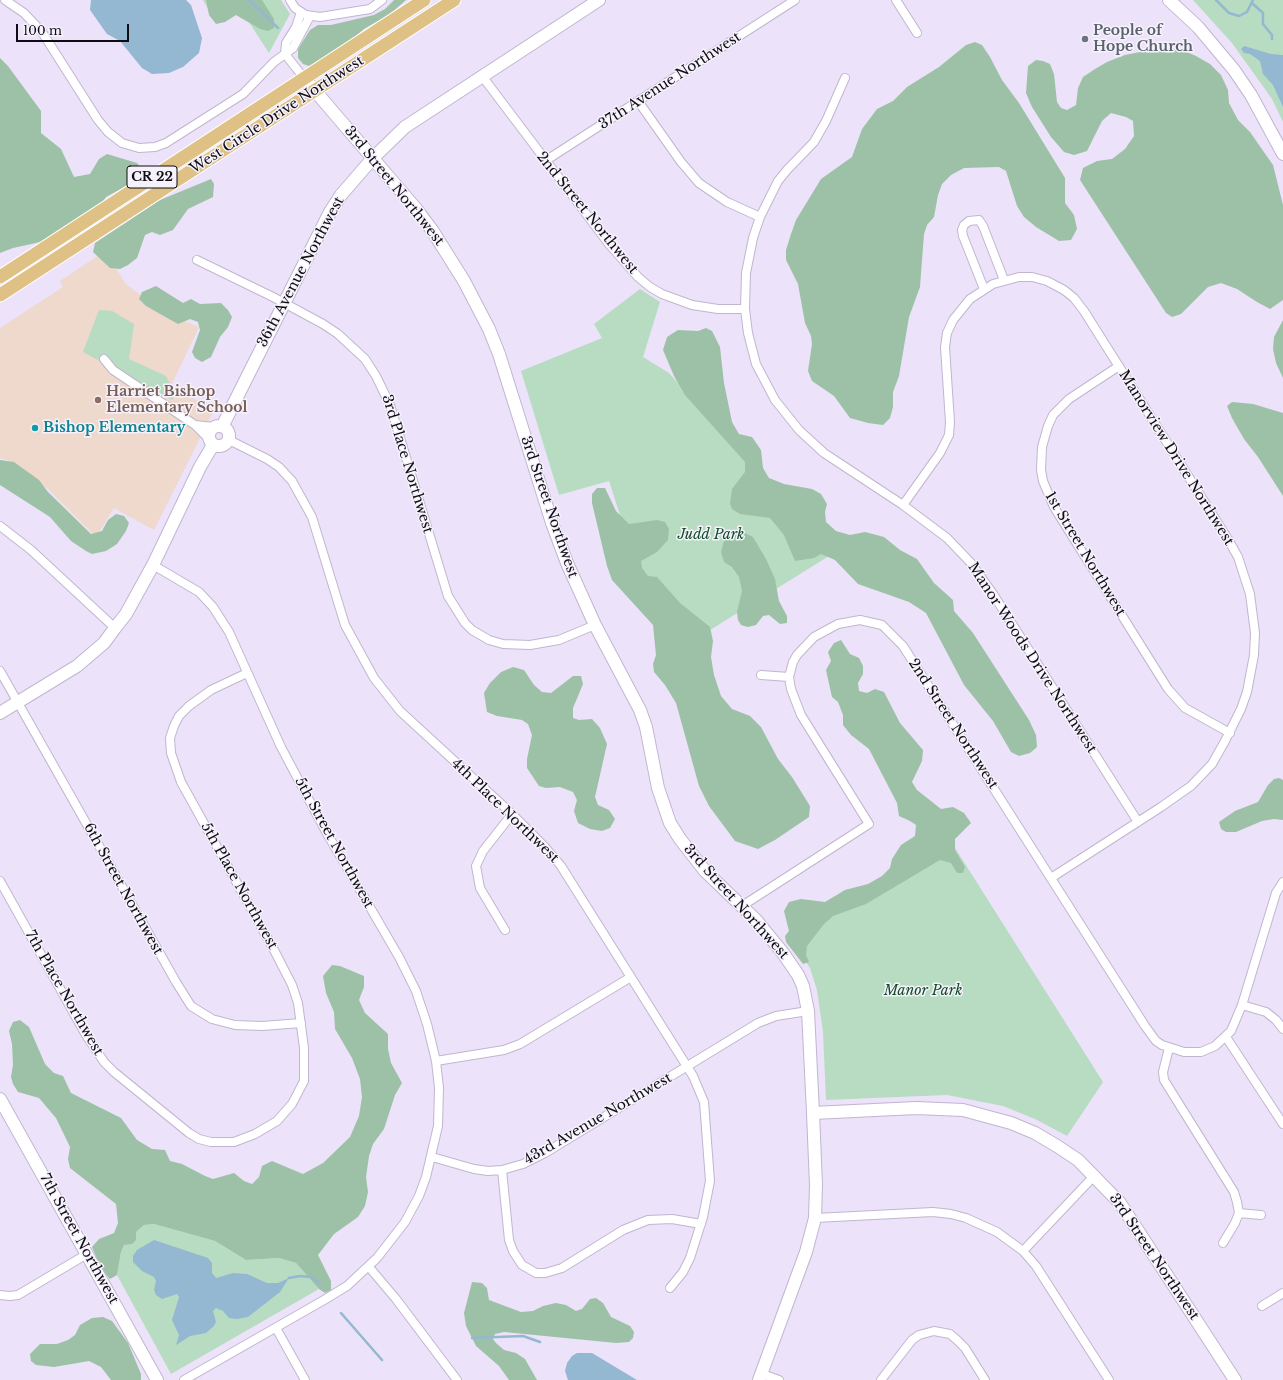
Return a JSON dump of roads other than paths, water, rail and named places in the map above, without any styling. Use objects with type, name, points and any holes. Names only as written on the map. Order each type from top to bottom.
[{"type":"main road","name":"West Circle Drive Northwest","points":[[0,277],[424,0]]},
{"type":"main road","name":"West Circle Drive Northwest","points":[[0,295],[454,0]]},
{"type":"street","points":[[4,0],[19,8],[38,27],[98,120],[108,132],[122,143],[139,148],[155,147],[166,143],[244,94],[252,87],[272,63],[295,45],[310,16]]},
{"type":"street","points":[[290,0],[301,12],[310,16],[327,17],[370,9],[382,0]]},
{"type":"street","name":"36th Avenue Northwest","points":[[0,713],[78,666],[104,643],[126,614],[153,565],[200,467],[211,442],[209,431],[219,426],[337,201],[373,158],[405,126],[599,0]]},
{"type":"street","name":"37th Avenue Northwest","points":[[545,161],[795,0]]},
{"type":"street","points":[[896,0],[917,33]]},
{"type":"street","points":[[1170,0],[1198,28],[1234,70],[1251,95],[1283,154]]},
{"type":"street","points":[[285,54],[286,43],[296,27],[301,12]]},
{"type":"street","name":"3rd Street Northwest","points":[[285,54],[314,91],[373,158],[432,230],[464,281],[489,329],[499,354],[552,523],[567,564],[595,626],[640,710],[646,727],[658,788],[670,823],[680,839],[705,871],[742,906],[793,966],[803,986],[808,1011],[813,1113],[939,1108],[963,1110],[988,1116],[1034,1133],[1078,1160],[1095,1175],[1120,1203],[1235,1380]]},
{"type":"street","name":"2nd Street Northwest","points":[[482,76],[609,244],[638,277],[650,287],[692,305],[718,309],[745,309]]},
{"type":"street","name":"Manor Woods Drive Northwest","points":[[845,78],[822,130],[814,142],[778,181],[760,217],[753,238],[746,272],[745,309],[748,333],[756,364],[775,400],[787,418],[824,452],[903,505],[947,538],[962,552],[980,575],[1138,822]]},
{"type":"street","points":[[638,101],[681,162],[699,183],[727,202],[760,217]]},
{"type":"street","points":[[984,289],[963,236],[962,230],[964,225],[970,221],[979,220],[983,226],[1004,280]]},
{"type":"street","name":"3rd Place Northwest","points":[[197,260],[284,304],[338,334],[365,359],[376,376],[390,405],[444,586],[451,601],[465,623],[489,640],[517,645],[530,645],[559,640],[595,626]]},
{"type":"street","name":"Manorview Drive Northwest","points":[[903,505],[940,454],[948,435],[949,411],[945,347],[947,333],[953,320],[962,308],[984,289],[1004,280],[1032,277],[1046,281],[1064,290],[1074,298],[1084,311],[1229,541],[1245,575],[1253,614],[1254,655],[1247,692],[1230,733],[1212,764],[1191,786],[1051,878]]},
{"type":"street","points":[[104,359],[113,370],[195,425],[211,442],[220,446],[226,445],[229,440],[228,432],[219,426],[195,425]]},
{"type":"street","name":"1st Street Northwest","points":[[1119,366],[1069,398],[1053,415],[1042,447],[1041,470],[1043,481],[1054,507],[1168,689],[1185,708],[1230,733]]},
{"type":"street","name":"4th Place Northwest","points":[[229,440],[267,459],[279,468],[296,488],[312,517],[345,625],[364,661],[385,694],[419,730],[512,814],[544,846],[561,866],[688,1066],[699,1089],[705,1114],[710,1181],[701,1224],[686,1265],[679,1278],[670,1288]]},
{"type":"street","points":[[0,526],[31,550],[115,628]]},
{"type":"street","name":"5th Street Northwest","points":[[153,565],[199,592],[206,599],[229,632],[296,775],[409,975],[424,1011],[436,1061],[440,1103],[438,1126],[432,1157]]},
{"type":"street","name":"2nd Street Northwest","points":[[789,677],[793,662],[800,650],[825,629],[838,624],[860,620],[872,621],[882,626],[895,637],[903,646],[1151,1035],[1156,1041],[1169,1048]]},
{"type":"street","name":"6th Street Northwest","points":[[0,671],[191,1006],[212,1019],[234,1025],[262,1026],[301,1023]]},
{"type":"street","name":"5th Place Northwest","points":[[247,673],[199,697],[184,711],[174,726],[170,738],[171,752],[181,782],[274,948],[292,985],[298,1003],[304,1048],[304,1081],[292,1104],[277,1121],[267,1127]]},
{"type":"street","points":[[742,906],[869,824],[801,715],[792,694],[789,677],[761,675]]},
{"type":"street","points":[[505,930],[480,888],[476,866],[483,851],[512,814]]},
{"type":"street","name":"7th Place Northwest","points":[[0,881],[86,1035],[104,1062],[114,1072],[189,1133],[199,1139],[211,1142],[234,1142],[244,1139],[267,1127]]},
{"type":"street","points":[[1223,1243],[1239,1213],[1234,1192],[1164,1080],[1162,1072],[1169,1048],[1184,1052],[1201,1052],[1215,1046],[1226,1037],[1234,1026],[1242,1005],[1276,893],[1283,882]]},
{"type":"street","points":[[436,1061],[504,1050],[520,1044],[631,977]]},
{"type":"street","points":[[1242,1005],[1271,1015],[1283,1029]]},
{"type":"street","name":"43rd Avenue Northwest","points":[[432,1157],[474,1169],[502,1170],[523,1164],[546,1153],[763,1021],[776,1016],[808,1011]]},
{"type":"street","points":[[1226,1037],[1283,1124]]},
{"type":"street","name":"7th Street Northwest","points":[[0,1098],[157,1380]]},
{"type":"street","points":[[779,1380],[760,1377],[806,1252],[815,1218],[816,1185],[813,1113]]},
{"type":"street","points":[[184,1380],[330,1297],[369,1268],[397,1234],[414,1206],[432,1157]]},
{"type":"street","points":[[502,1170],[510,1240],[513,1251],[522,1266],[536,1273],[549,1272],[562,1268],[623,1230],[648,1220],[672,1219],[701,1224]]},
{"type":"street","points":[[1023,1251],[1095,1175]]},
{"type":"street","points":[[815,1218],[933,1212],[951,1214],[966,1218],[997,1232],[1023,1251],[1036,1266],[1109,1380]]},
{"type":"street","points":[[1239,1213],[1260,1215]]},
{"type":"street","points":[[0,1295],[18,1295],[87,1254]]},
{"type":"street","points":[[369,1268],[396,1299],[458,1380]]},
{"type":"street","points":[[1262,1306],[1283,1293]]},
{"type":"street","points":[[276,1328],[305,1380]]},
{"type":"street","points":[[881,1380],[912,1340],[919,1335],[934,1331],[950,1334],[957,1340],[965,1348],[985,1380]]},
{"type":"water","points":[[91,0],[186,0],[191,5],[202,38],[199,53],[183,67],[169,73],[152,74],[142,68],[120,41],[107,34],[90,10]]},
{"type":"water","points":[[1244,46],[1271,54],[1283,55],[1283,107],[1273,85],[1263,74],[1260,61],[1250,54],[1244,53],[1241,49]]},
{"type":"water","points":[[154,1240],[208,1258],[212,1263],[212,1273],[216,1278],[233,1273],[247,1274],[267,1283],[278,1283],[289,1278],[280,1292],[248,1317],[237,1319],[229,1318],[223,1311],[216,1308],[213,1311],[216,1322],[214,1326],[206,1333],[190,1336],[176,1345],[179,1335],[172,1320],[179,1297],[177,1294],[162,1299],[156,1295],[154,1290],[156,1281],[154,1277],[142,1271],[133,1262],[133,1256],[137,1250]]},
{"type":"water","points":[[577,1353],[592,1353],[637,1380],[568,1380],[565,1371],[567,1363],[572,1356]]},
{"type":"waterway","points":[[249,0],[278,28]]},
{"type":"waterway","points":[[1216,0],[1229,13],[1239,16],[1247,12],[1253,0]]},
{"type":"waterway","points":[[1252,3],[1263,13],[1263,24],[1272,35],[1272,39]]},
{"type":"waterway","points":[[289,1278],[300,1276],[311,1277],[320,1283]]},
{"type":"waterway","points":[[341,1313],[382,1360]]},
{"type":"waterway","points":[[472,1338],[523,1336],[540,1342]]},
{"type":"place","name":"People of Hope Church","points":[[1085,39]]},
{"type":"place","name":"Harriet Bishop Elementary School","points":[[98,400]]},
{"type":"place","name":"Bishop Elementary","points":[[35,428]]},
{"type":"park label","name":"Judd Park","points":[[711,535]]},
{"type":"park label","name":"Manor Park","points":[[923,991]]}]
